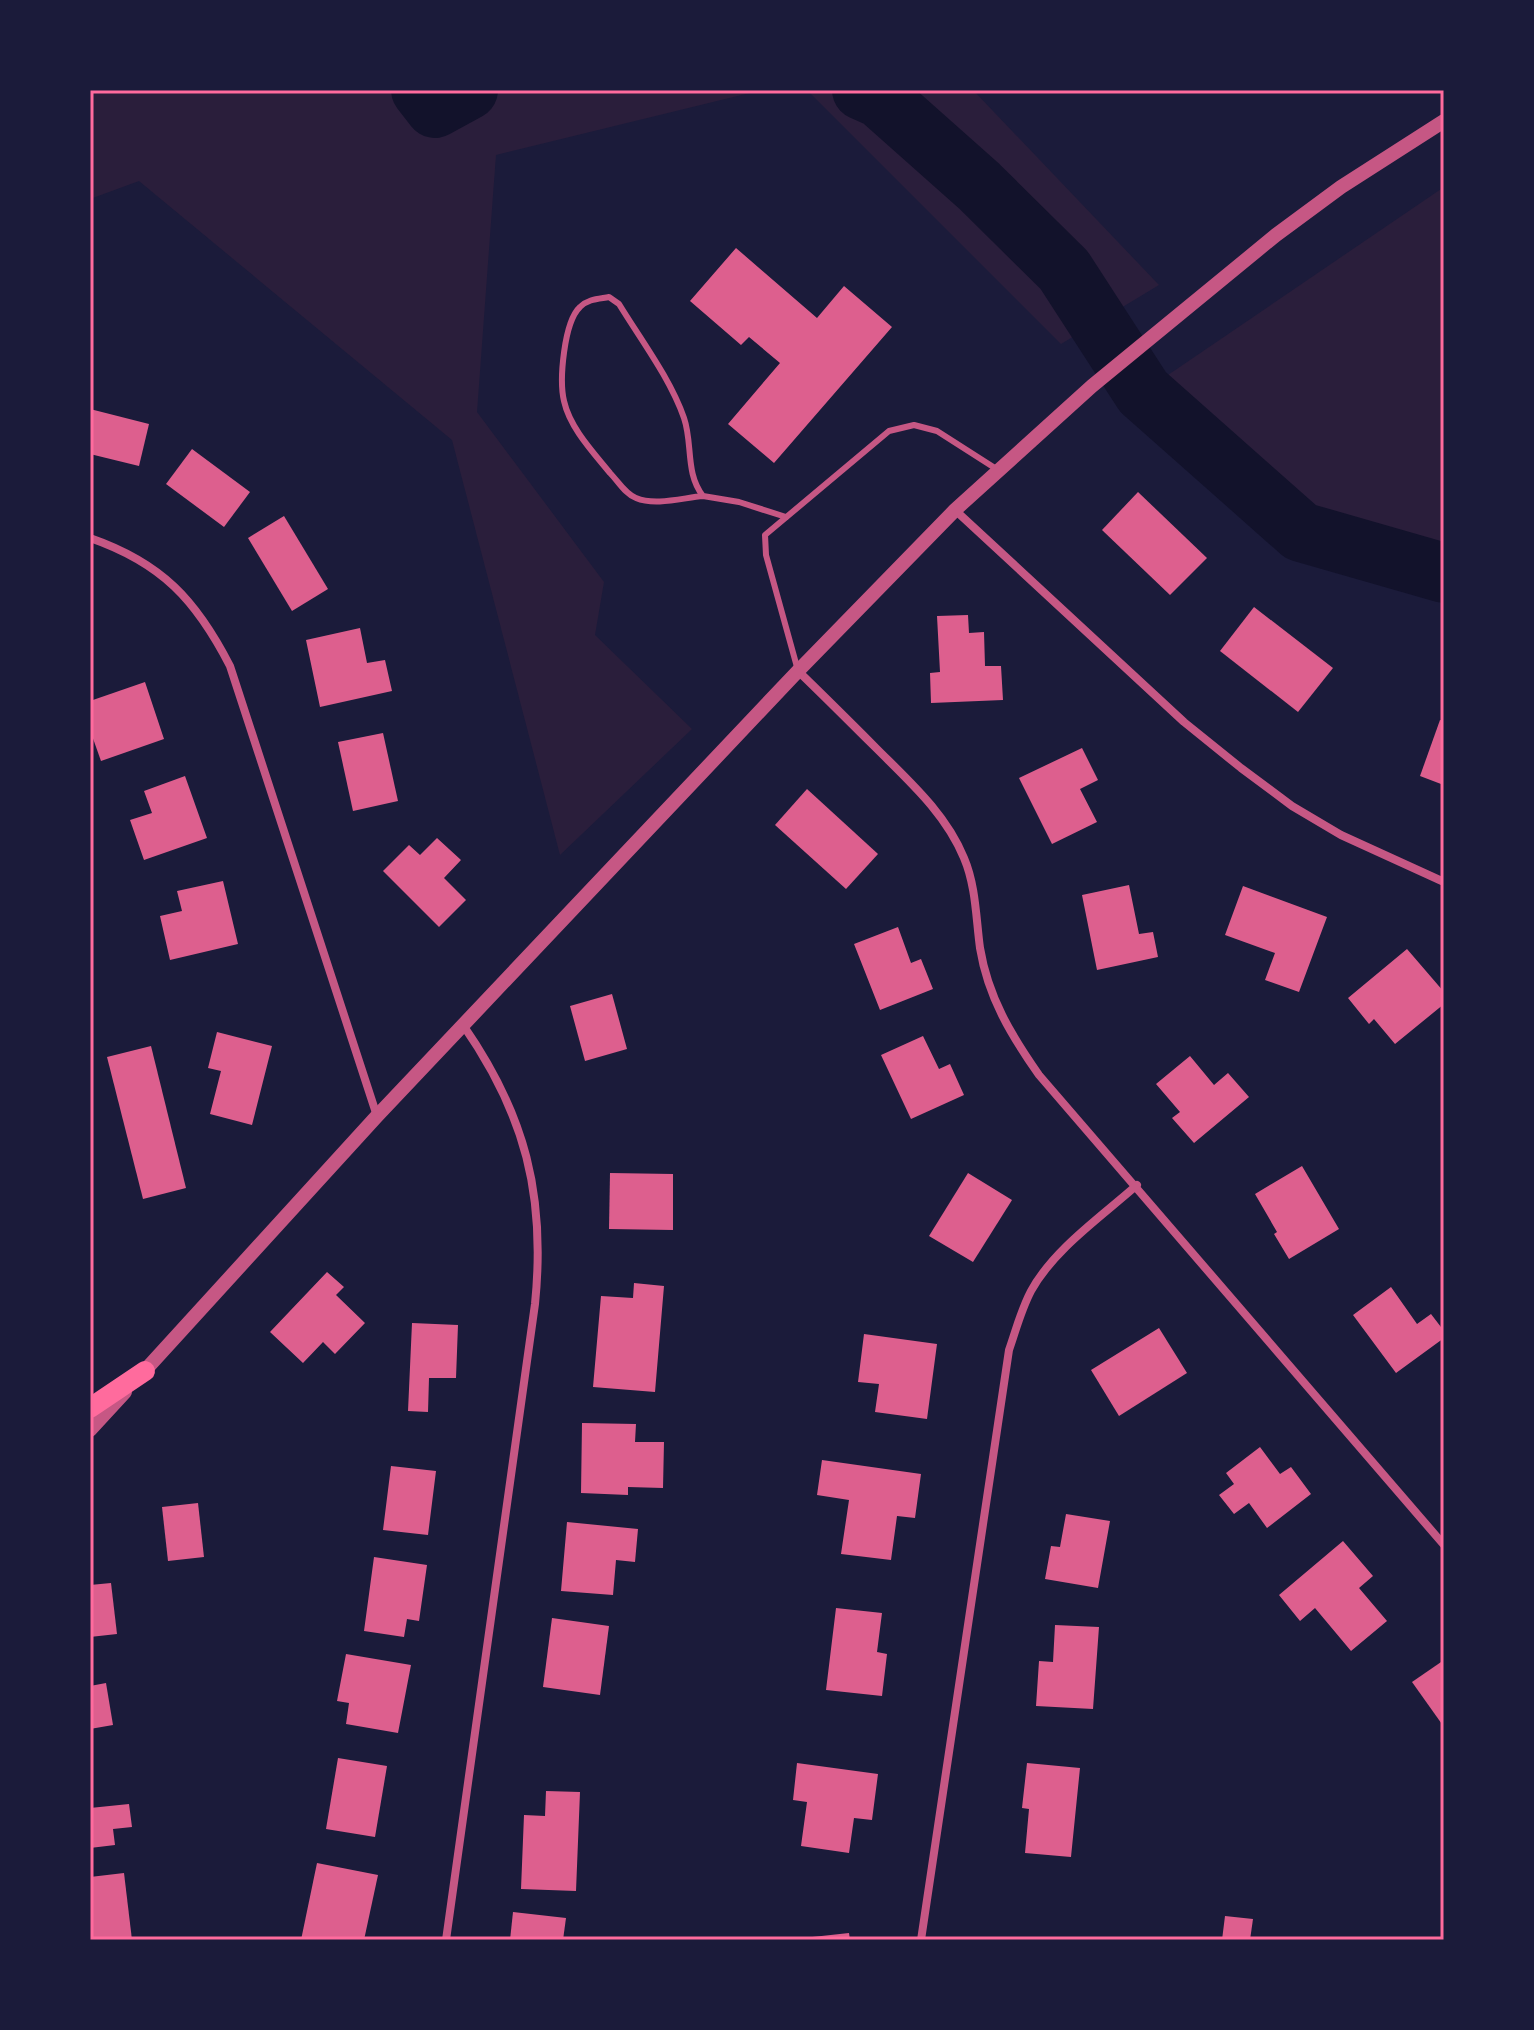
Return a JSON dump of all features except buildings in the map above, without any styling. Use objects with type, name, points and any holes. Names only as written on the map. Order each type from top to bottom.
[{"type":"main road","points":[[90,1408],[145,1371]]},
{"type":"street","points":[[90,1430],[377,1116],[798,671],[955,510],[1092,386],[1276,235],[1330,195],[1444,121]]},
{"type":"street","points":[[955,510],[1184,722],[1241,768],[1292,806],[1341,835],[1444,882]]},
{"type":"street","points":[[90,538],[118,548],[157,572],[187,599],[210,627],[230,666],[377,1116]]},
{"type":"street","points":[[798,671],[915,787],[953,834],[969,873],[989,987],[1000,1015],[1039,1075],[1137,1185],[1444,1545]]},
{"type":"street","points":[[446,1940],[535,1304],[539,1235],[537,1206],[522,1140],[497,1078],[463,1025]]},
{"type":"street","points":[[921,1940],[1009,1350],[1020,1314],[1033,1288],[1052,1263],[1137,1185]]},
{"type":"lane","points":[[703,496],[692,477],[684,419],[669,386],[619,304],[609,297],[590,300],[579,308],[571,322],[564,348],[563,400],[588,446],[629,495],[640,500],[660,501],[703,496],[739,502],[786,517]]},
{"type":"lane","points":[[798,671],[766,555],[765,535],[889,431],[914,425],[937,431],[998,470]]},
{"type":"shaded area","points":[[90,90],[762,90],[496,155],[477,412],[604,582],[595,635],[692,729],[560,855],[452,440],[139,181],[90,199]]},
{"type":"shaded area","points":[[807,90],[973,90],[1159,285],[1061,344]]},
{"type":"shaded area","points":[[1444,187],[1444,573],[1301,532],[1143,392]]},
{"type":"waterway","points":[[421,90],[435,108],[468,90]]},
{"type":"waterway","points":[[862,90],[880,98],[979,186],[1064,270],[1143,392],[1301,532],[1444,573]]}]
